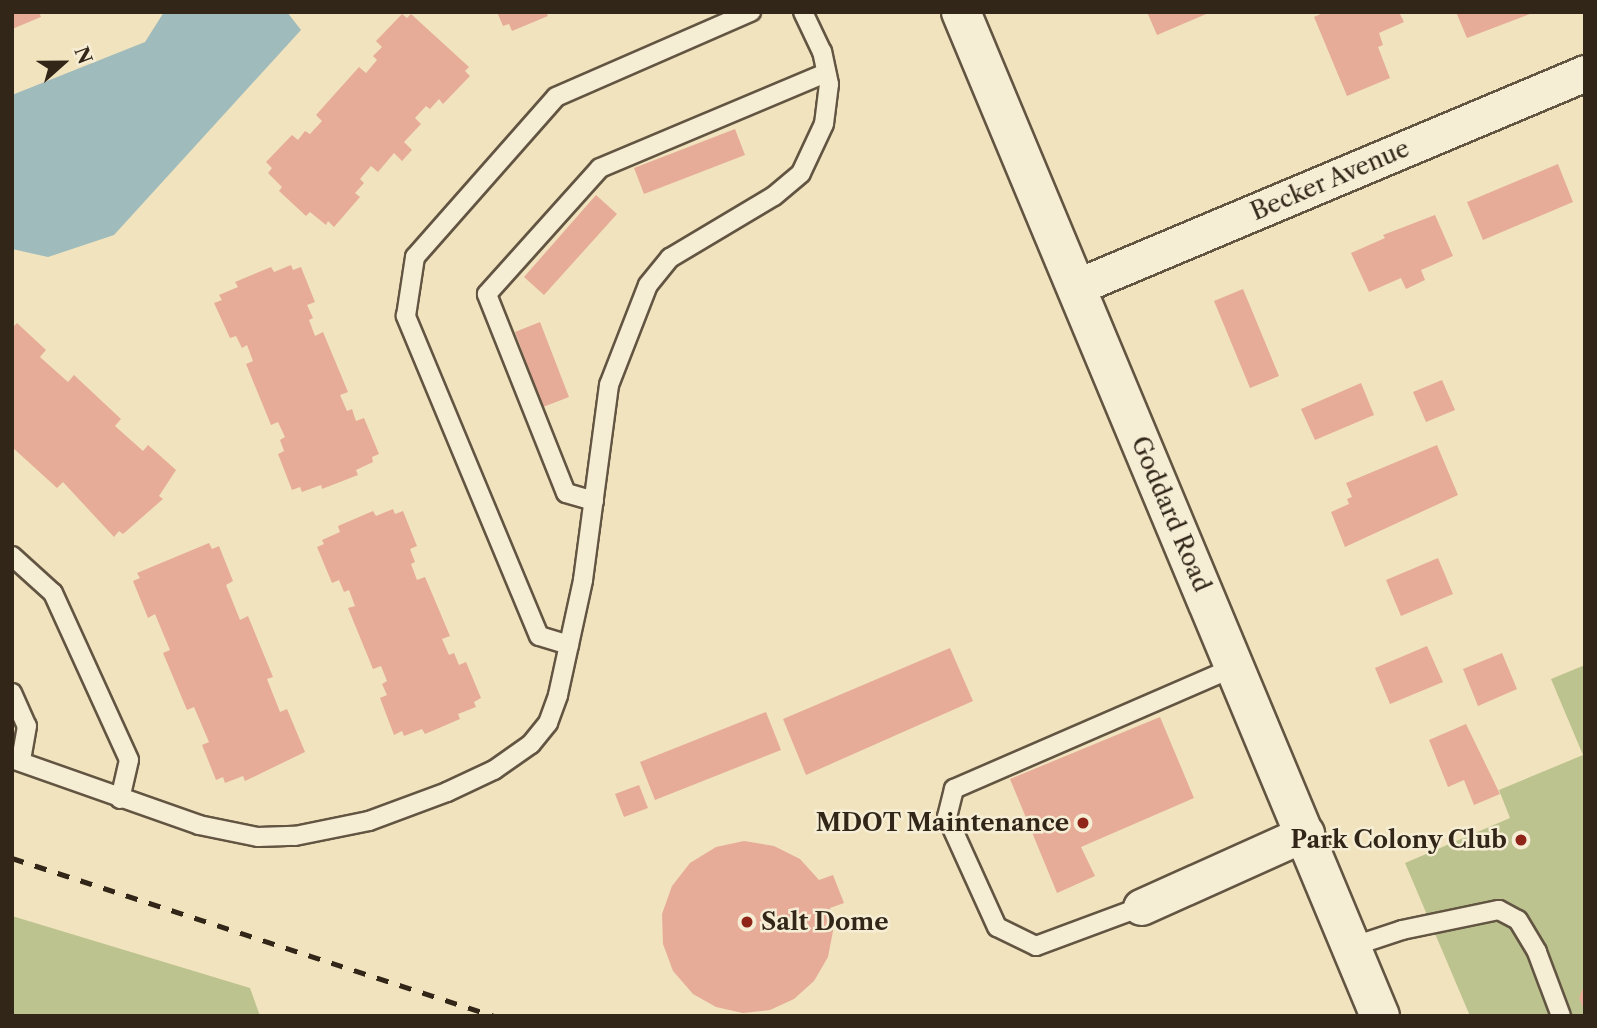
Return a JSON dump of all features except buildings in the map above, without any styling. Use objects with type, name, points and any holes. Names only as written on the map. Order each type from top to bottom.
[{"type":"main road","name":"Goddard Road","points":[[961,12],[1306,833],[1380,1016]]},
{"type":"street","name":"Becker Avenue","points":[[1076,287],[1585,72]]},
{"type":"street","points":[[1141,907],[1306,833]]},
{"type":"lane","points":[[569,645],[539,636],[406,316],[415,257],[555,97],[751,12]]},
{"type":"lane","points":[[12,693],[27,726],[17,760],[199,825],[258,837],[295,836],[369,821],[447,792],[494,769],[531,744],[551,714],[569,645],[594,501],[609,384],[648,285],[670,258],[774,196],[801,173],[824,124],[826,73],[803,12]]},
{"type":"lane","points":[[594,501],[566,493],[487,294],[600,168],[826,73]]},
{"type":"lane","points":[[12,556],[53,593],[129,760],[120,799]]},
{"type":"lane","points":[[1141,907],[1036,946],[997,927],[947,817],[954,789],[1161,702],[1235,667]]},
{"type":"lane","points":[[1352,947],[1402,930],[1499,910],[1518,920],[1537,952],[1561,1016]]},
{"type":"green space","name":"Park Colony Club","points":[[1585,665],[1585,1016],[1470,1016],[1405,863],[1510,818],[1499,790],[1583,755],[1551,679]]},
{"type":"green space","points":[[12,916],[250,988],[260,1016],[12,1016]]},
{"type":"water","points":[[164,12],[287,12],[301,30],[114,235],[48,257],[12,249],[12,95],[145,42]]},
{"type":"railway","points":[[12,858],[494,1016]]},
{"type":"place","name":"MDOT Maintenance","points":[[1083,823]]},
{"type":"place","name":"Park Colony Club","points":[[1521,840]]},
{"type":"place","name":"Salt Dome","points":[[747,922]]}]
